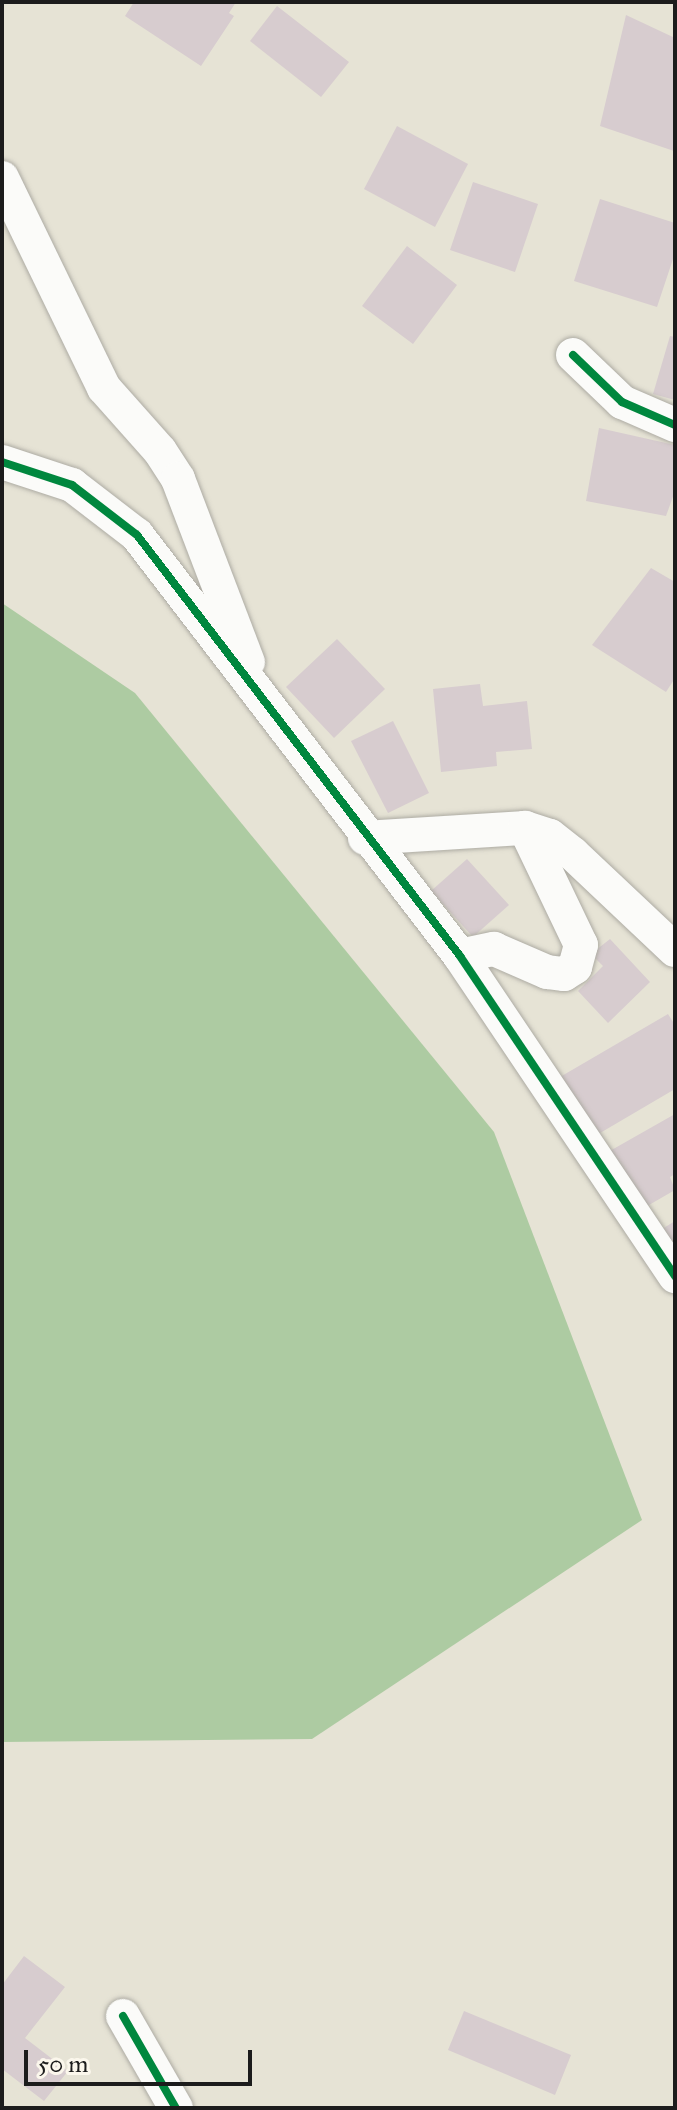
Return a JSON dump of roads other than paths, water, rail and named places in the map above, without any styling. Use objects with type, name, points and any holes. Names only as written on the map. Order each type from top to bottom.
[{"type":"street","points":[[2,178],[104,388],[160,451],[178,479],[257,687]]},
{"type":"street","points":[[573,355],[622,402],[675,425]]},
{"type":"street","points":[[2,462],[72,485],[137,535],[257,687],[365,838],[460,956],[675,1276]]},
{"type":"street","points":[[365,838],[525,828],[550,836],[675,950]]},
{"type":"street","points":[[460,956],[494,949],[547,972],[564,974],[575,967],[581,945],[525,828]]},
{"type":"street","points":[[123,2016],[176,2108]]}]
